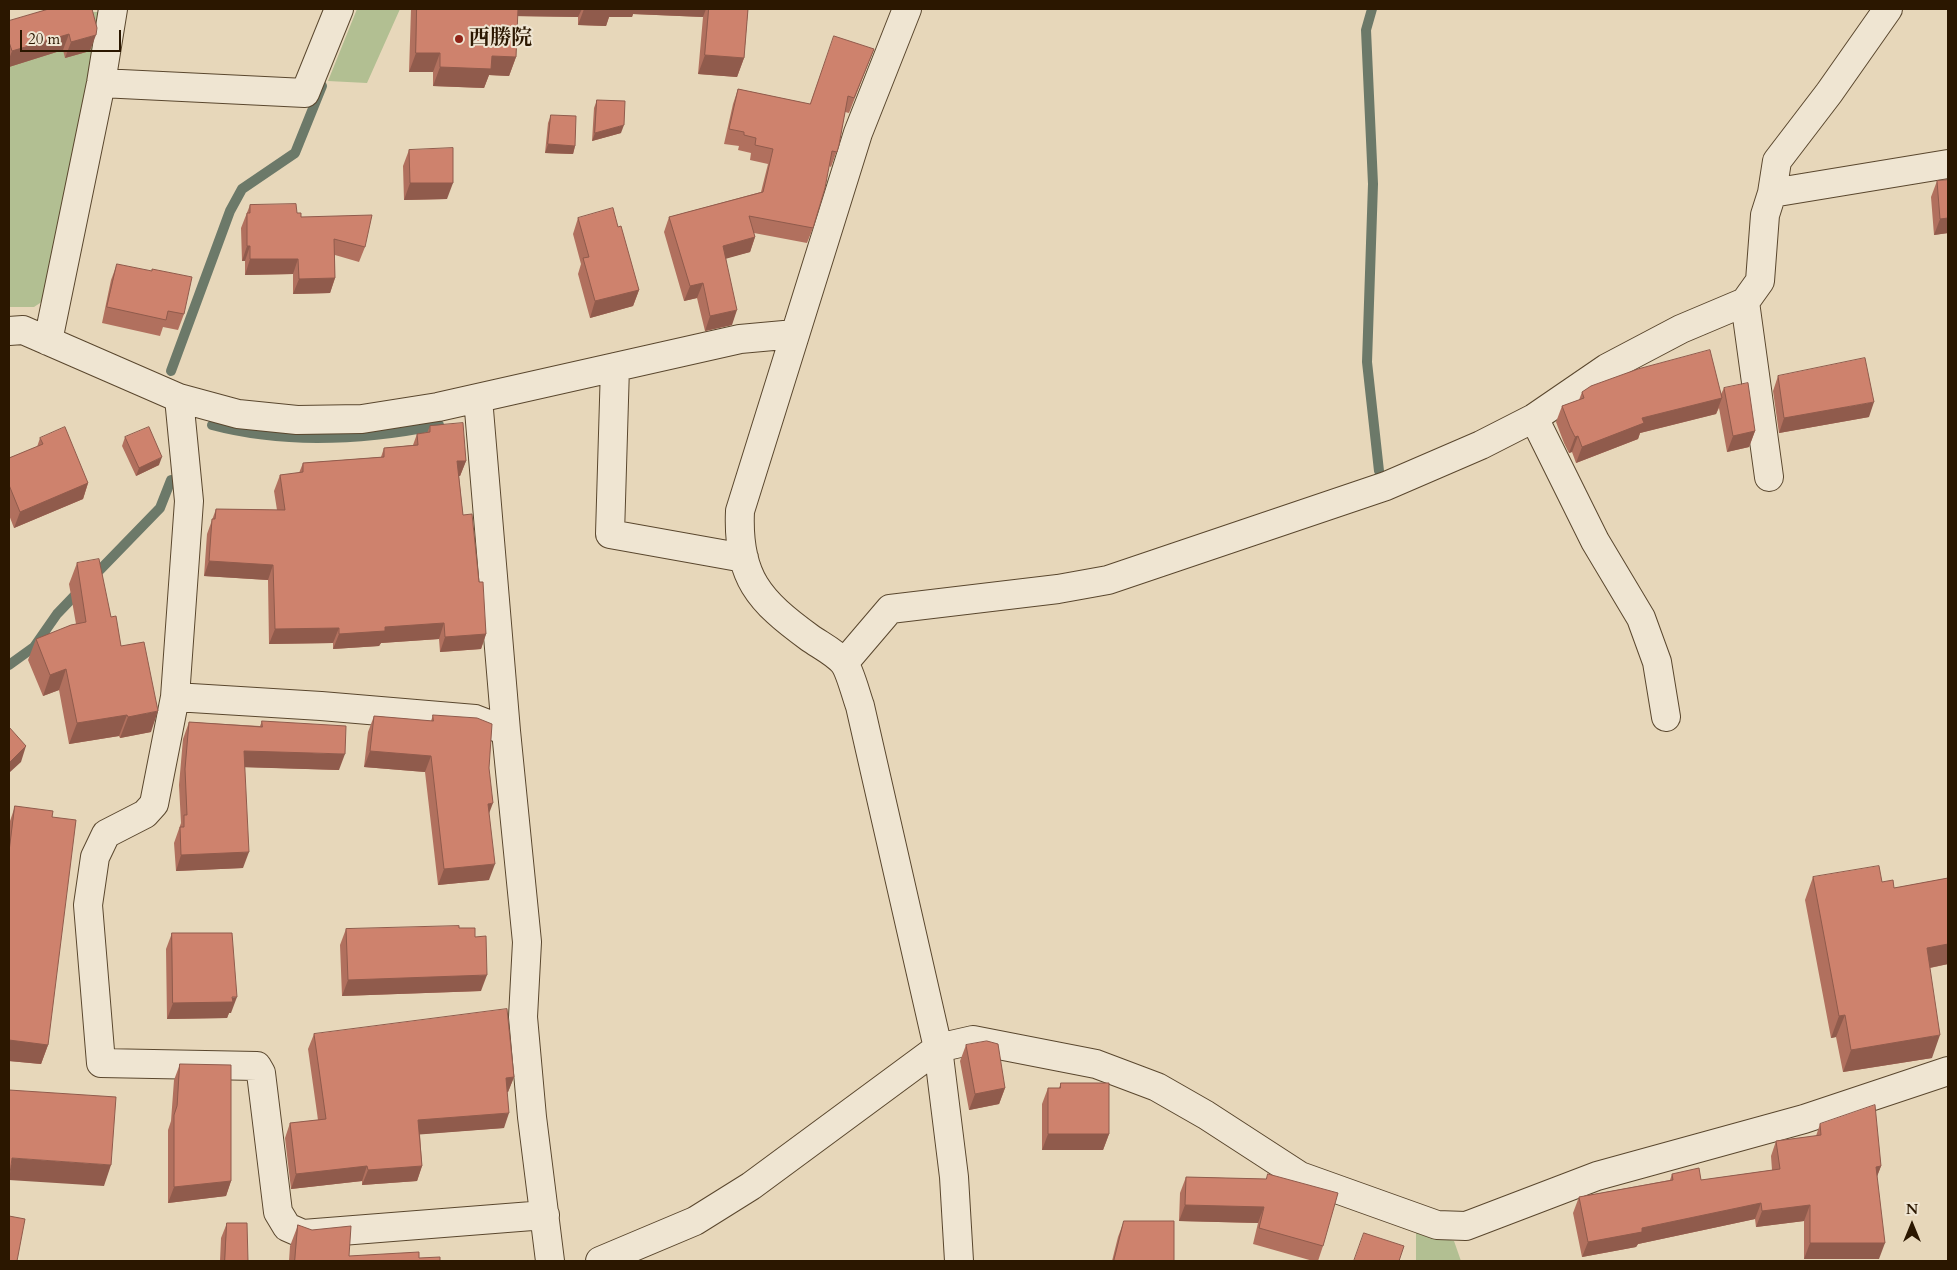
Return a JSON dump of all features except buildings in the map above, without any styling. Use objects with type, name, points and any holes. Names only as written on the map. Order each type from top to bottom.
[{"type":"street","points":[[48,341],[101,83],[113,9]]},
{"type":"street","points":[[101,83],[305,93],[339,9]]},
{"type":"street","points":[[907,9],[858,133],[740,511],[739,535],[744,558],[758,592],[777,614],[844,663],[860,706],[938,1048],[954,1177],[959,1261]]},
{"type":"street","points":[[844,663],[890,609],[1058,589],[1108,580],[1386,486],[1534,418],[1606,368],[1680,329],[1745,302],[1760,281],[1765,215],[1772,193],[1777,160],[1829,93],[1888,9]]},
{"type":"street","points":[[1772,193],[1948,164]]},
{"type":"street","points":[[1745,302],[1769,477]]},
{"type":"street","points":[[9,332],[23,330],[179,398],[238,414],[297,420],[362,418],[438,407],[740,339],[795,334]]},
{"type":"street","points":[[615,367],[610,534],[744,558]]},
{"type":"street","points":[[179,398],[189,501],[175,697],[154,804],[145,814],[106,834],[95,857],[88,905],[101,1063],[257,1066],[261,1073],[278,1212],[287,1227],[304,1234],[545,1214]]},
{"type":"street","points":[[478,398],[526,942],[523,1017],[532,1117],[550,1261]]},
{"type":"street","points":[[1534,418],[1594,541],[1641,618],[1657,662],[1666,717]]},
{"type":"street","points":[[175,697],[321,706],[475,720],[506,731]]},
{"type":"street","points":[[600,1261],[695,1221],[751,1186],[938,1048],[973,1040],[1096,1064],[1157,1087],[1206,1115],[1300,1176],[1437,1225],[1466,1226],[1597,1176],[1804,1119],[1948,1071]]},
{"type":"green space","points":[[357,9],[400,9],[367,83],[328,81]]},
{"type":"green space","points":[[67,12],[107,12],[49,297],[34,307],[9,307],[9,32]]},
{"type":"green space","points":[[1416,1231],[1454,1241],[1461,1261],[1416,1261]]},
{"type":"waterway","points":[[1372,9],[1366,30],[1373,184],[1367,362],[1379,471]]},
{"type":"waterway","points":[[171,371],[230,211],[242,189],[295,153],[322,86]]},
{"type":"waterway","points":[[212,425],[269,436],[297,438],[354,437],[439,425]]},
{"type":"waterway","points":[[92,578],[160,508],[171,480]]},
{"type":"waterway","points":[[9,665],[34,647],[57,614],[80,590]]},
{"type":"place","name":"西勝院","points":[[459,39]]}]
